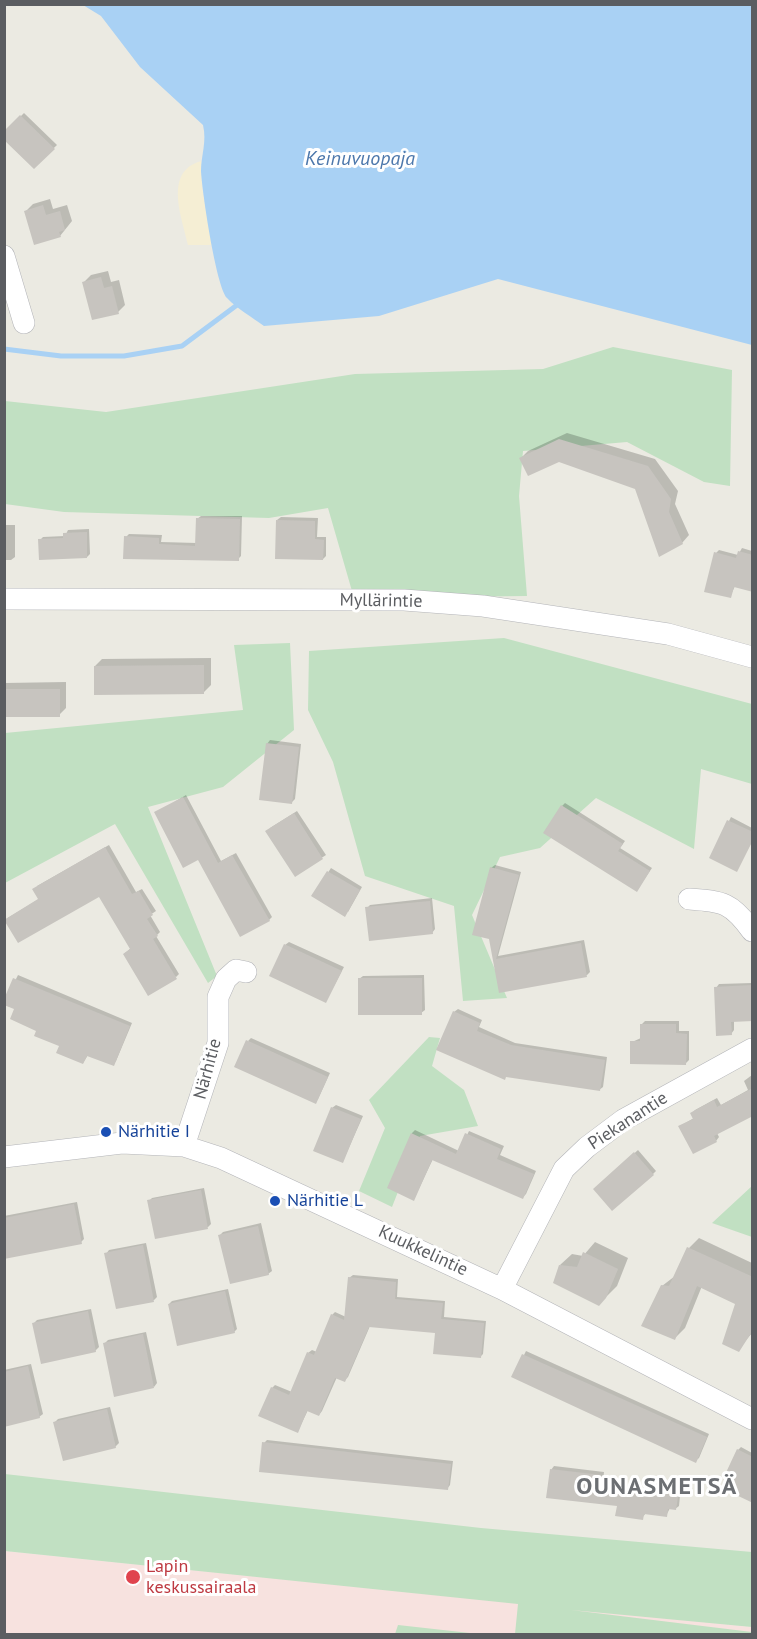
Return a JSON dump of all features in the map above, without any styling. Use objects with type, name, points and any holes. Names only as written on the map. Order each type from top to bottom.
[{"type":"street","points":[[4,256],[24,323]]},
{"type":"street","name":"Myllärintie","points":[[4,599],[404,600],[483,606],[668,634],[753,657]]},
{"type":"street","points":[[689,899],[711,900],[737,909],[753,931]]},
{"type":"street","name":"Närhitie","points":[[184,1146],[218,1043],[218,997],[226,979],[236,970],[246,972]]},
{"type":"street","name":"Piekanantie","points":[[502,1289],[564,1169],[587,1147],[623,1120],[753,1049]]},
{"type":"street","name":"Kuukkelintie","points":[[4,1157],[122,1143],[184,1146],[222,1158],[502,1289],[753,1419]]},
{"type":"shaded area","name":"Lapin keskussairaala","points":[[4,1551],[752,1627],[752,1634],[5,1634]]},
{"type":"green space","points":[[613,347],[732,370],[730,486],[704,482],[627,442],[523,451],[519,496],[527,596],[354,598],[328,508],[269,518],[64,512],[5,504],[5,401],[106,412],[355,374],[543,369]]},
{"type":"green space","points":[[504,638],[752,704],[752,784],[701,769],[694,849],[596,798],[540,848],[500,857],[472,915],[507,998],[463,1001],[454,906],[365,876],[333,762],[308,710],[309,651]]},
{"type":"green space","points":[[290,643],[294,730],[223,787],[148,807],[217,976],[208,983],[115,824],[5,883],[5,733],[243,710],[234,645]]},
{"type":"green space","points":[[429,1037],[440,1038],[432,1066],[464,1090],[478,1126],[420,1136],[392,1207],[359,1191],[385,1128],[369,1100]]},
{"type":"green space","points":[[752,1186],[752,1237],[712,1223]]},
{"type":"green space","points":[[5,1474],[481,1528],[752,1552],[752,1627],[571,1610],[752,1632],[752,1634],[515,1634],[518,1604],[5,1551]]},
{"type":"green space","points":[[398,1625],[479,1634],[395,1634]]},
{"type":"sand","points":[[201,161],[202,187],[212,245],[188,245],[179,209],[179,185],[182,175],[189,167]]},
{"type":"water","name":"Keinuvuopaja","points":[[83,5],[752,5],[752,345],[498,279],[379,316],[264,326],[227,298],[218,276],[202,182],[203,125],[140,67],[101,16]]},
{"type":"building","points":[[20,115],[55,149],[34,169],[4,140],[4,131]]},
{"type":"building","points":[[43,205],[46,215],[60,211],[65,230],[59,232],[61,237],[34,245],[24,211]]},
{"type":"building","points":[[101,277],[104,288],[112,286],[119,314],[92,320],[82,282]]},
{"type":"building","points":[[559,439],[648,466],[671,499],[669,512],[683,544],[659,557],[635,489],[559,462],[528,476],[519,458]]},
{"type":"building","points":[[196,518],[240,519],[239,561],[123,559],[124,536],[159,538],[159,544],[195,546]]},
{"type":"building","points":[[276,520],[315,521],[315,539],[324,540],[323,560],[275,559]]},
{"type":"building","points":[[87,532],[87,558],[39,560],[38,539],[63,538],[63,533]]},
{"type":"building","points":[[738,551],[753,555],[753,592],[734,587],[731,598],[704,592],[714,552],[736,558]]},
{"type":"building","points":[[204,665],[204,694],[94,695],[94,666]]},
{"type":"building","points":[[4,689],[60,689],[60,717],[4,717]]},
{"type":"building","points":[[266,743],[299,747],[292,804],[259,800]]},
{"type":"building","points":[[183,797],[218,863],[232,855],[270,921],[240,937],[198,860],[183,868],[154,812]]},
{"type":"building","points":[[561,805],[623,844],[618,851],[650,871],[637,892],[543,833]]},
{"type":"building","points":[[294,813],[323,859],[295,877],[265,831]]},
{"type":"building","points":[[727,820],[753,832],[753,840],[737,872],[709,858]]},
{"type":"building","points":[[105,847],[132,894],[139,891],[153,915],[147,919],[158,936],[153,939],[177,979],[148,996],[123,954],[130,949],[99,897],[18,943],[4,920],[38,899],[32,889]]},
{"type":"building","points":[[490,867],[519,875],[496,959],[581,943],[587,977],[499,993],[489,939],[472,935]]},
{"type":"building","points":[[327,871],[360,890],[345,917],[311,896]]},
{"type":"building","points":[[430,901],[433,934],[369,941],[365,907]]},
{"type":"building","points":[[284,944],[342,971],[326,1003],[269,976]]},
{"type":"building","points":[[13,978],[130,1026],[114,1066],[87,1056],[83,1064],[56,1053],[59,1046],[34,1036],[36,1031],[10,1019],[14,1009],[4,1005],[4,999]]},
{"type":"building","points":[[358,978],[422,978],[422,1015],[358,1015]]},
{"type":"building","points":[[753,985],[753,1021],[731,1022],[732,1035],[716,1036],[714,987]]},
{"type":"building","points":[[453,1011],[480,1023],[477,1031],[511,1045],[605,1060],[600,1091],[506,1077],[505,1080],[436,1050]]},
{"type":"building","points":[[640,1024],[676,1024],[676,1033],[687,1034],[686,1065],[630,1064],[630,1041],[640,1041]]},
{"type":"building","points":[[246,1040],[328,1077],[316,1104],[234,1067]]},
{"type":"building","points":[[753,1088],[753,1116],[714,1136],[717,1142],[693,1154],[678,1126],[693,1119],[690,1113],[714,1100],[717,1107]]},
{"type":"building","points":[[331,1107],[361,1119],[343,1163],[313,1151]]},
{"type":"building","points":[[411,1133],[456,1154],[465,1133],[501,1149],[497,1159],[534,1174],[523,1199],[432,1160],[414,1201],[387,1188]]},
{"type":"building","points":[[634,1152],[654,1175],[612,1211],[593,1189]]},
{"type":"building","points":[[201,1190],[208,1229],[155,1239],[147,1200]]},
{"type":"building","points":[[74,1204],[82,1244],[4,1259],[4,1218]]},
{"type":"building","points":[[258,1226],[269,1275],[230,1284],[218,1235]]},
{"type":"building","points":[[143,1245],[154,1302],[116,1309],[104,1253]]},
{"type":"building","points":[[687,1247],[753,1277],[753,1330],[739,1352],[722,1344],[735,1304],[697,1286],[675,1340],[641,1326],[661,1285],[669,1286]]},
{"type":"building","points":[[583,1252],[618,1269],[606,1298],[599,1306],[553,1283],[559,1265],[577,1267]]},
{"type":"building","points":[[348,1277],[396,1282],[395,1299],[443,1303],[441,1319],[484,1323],[481,1358],[433,1354],[435,1333],[369,1327],[345,1382],[335,1378],[319,1416],[307,1411],[298,1433],[258,1416],[271,1387],[289,1395],[307,1352],[314,1355],[331,1314],[344,1320]]},
{"type":"building","points":[[225,1291],[235,1333],[177,1346],[168,1304]]},
{"type":"building","points":[[88,1311],[96,1352],[41,1364],[32,1323]]},
{"type":"building","points":[[143,1334],[154,1388],[114,1397],[103,1343]]},
{"type":"building","points":[[522,1354],[707,1437],[696,1463],[511,1377]]},
{"type":"building","points":[[28,1366],[40,1418],[4,1427],[4,1372]]},
{"type":"building","points":[[107,1409],[116,1448],[63,1461],[53,1422]]},
{"type":"building","points":[[262,1442],[451,1464],[448,1490],[259,1472]]},
{"type":"building","points":[[737,1449],[753,1457],[753,1503],[732,1493],[736,1485],[723,1479]]},
{"type":"building","points":[[550,1469],[601,1475],[600,1485],[647,1492],[648,1485],[679,1489],[676,1510],[668,1509],[667,1517],[644,1514],[643,1520],[615,1516],[617,1506],[546,1498]]},
{"type":"waterway","points":[[4,349],[61,356],[124,356],[182,346],[237,305]]},
{"type":"place","name":"Närhitie I","points":[[106,1132]]},
{"type":"place","name":"Närhitie L","points":[[275,1201]]},
{"type":"place","name":"Lapin keskussairaala","points":[[133,1577]]},
{"type":"district","name":"OUNASMETSÄ","points":[[657,1487]]}]
